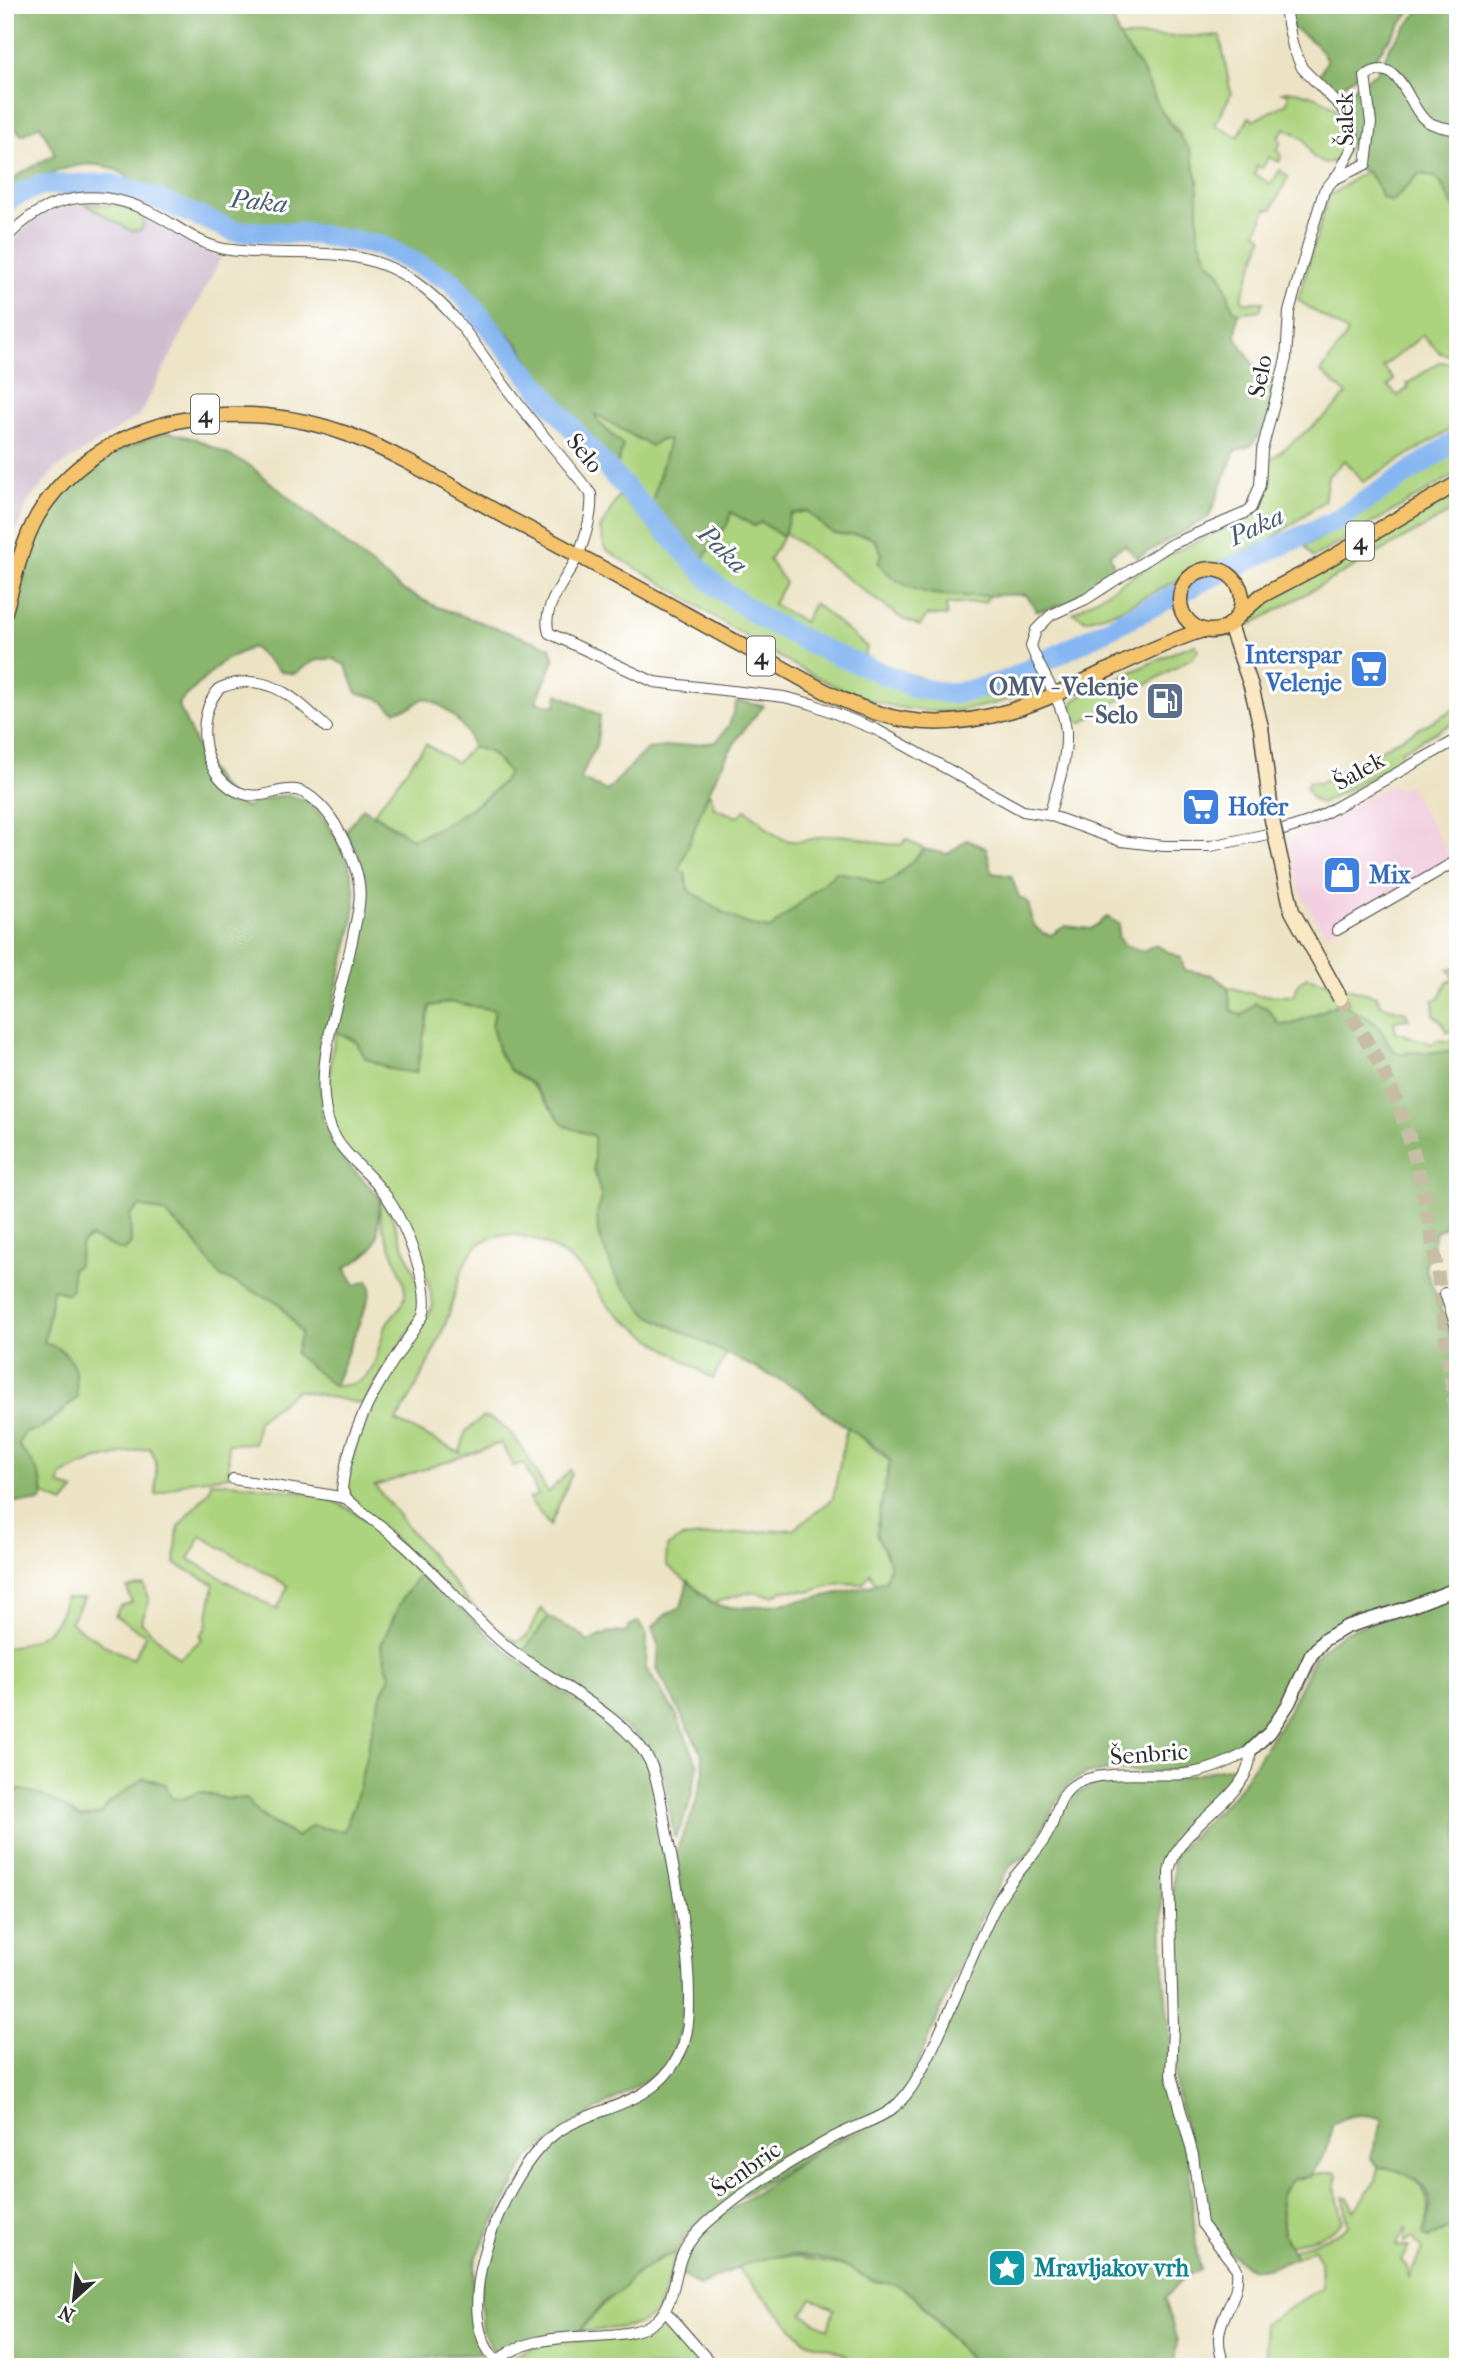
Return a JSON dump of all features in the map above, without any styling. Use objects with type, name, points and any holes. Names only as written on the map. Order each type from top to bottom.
[{"type":"main road","name":"4","points":[[5,612],[41,510],[61,484],[112,444],[159,425],[205,414],[249,414],[346,434],[579,554],[809,683],[881,715],[937,723],[965,722],[1004,713],[1054,695],[1168,643],[1203,630],[1212,631],[1234,621],[1261,596],[1316,567],[1458,483]]},
{"type":"main road","points":[[1203,630],[1184,613],[1183,588],[1198,573],[1218,570],[1235,581],[1242,599],[1234,621],[1261,727],[1272,820],[1292,911],[1340,998]]},
{"type":"main road","name":"4","points":[[1242,599],[1261,596]]},
{"type":"main road","name":"4","points":[[1168,643],[1183,630],[1184,613]]},
{"type":"street","name":"Selo","points":[[1054,695],[1031,646],[1037,629],[1051,615],[1086,598],[1170,545],[1251,508],[1260,485],[1262,450],[1276,408],[1286,359],[1289,312],[1324,191],[1352,148],[1352,131],[1345,111],[1302,68],[1293,47],[1284,5]]},
{"type":"street","name":"Šalek","points":[[1334,179],[1366,164],[1371,123],[1364,76],[1374,69],[1386,70],[1404,85],[1423,118],[1440,127],[1458,130]]},
{"type":"street","name":"Selo","points":[[5,240],[25,218],[46,206],[65,200],[111,198],[157,216],[206,244],[226,249],[345,253],[412,279],[463,323],[508,390],[591,494],[593,507],[579,554],[550,606],[546,623],[549,632],[565,643],[654,681],[784,697],[812,704],[877,730],[1023,811],[1049,815],[1121,841],[1164,846],[1211,846],[1277,832]]},
{"type":"street","points":[[327,728],[284,690],[250,681],[220,688],[207,707],[203,722],[208,753],[225,783],[241,794],[255,797],[295,790],[307,795],[321,805],[335,824],[358,878],[360,904],[334,1016],[323,1097],[338,1146],[387,1197],[392,1207],[424,1282],[426,1306],[423,1316],[365,1407],[343,1475],[342,1489],[346,1499]]},
{"type":"street","points":[[1049,815],[1061,774],[1066,732],[1054,695]]},
{"type":"street","name":"Šalek","points":[[1277,832],[1311,821],[1458,739]]},
{"type":"street","points":[[1337,930],[1458,860]]},
{"type":"street","points":[[1445,1293],[1458,1334]]},
{"type":"street","points":[[233,1479],[346,1499],[399,1540],[510,1648],[633,1737],[650,1764],[671,1854],[686,1961],[689,2006],[687,2034],[671,2067],[645,2093],[556,2133],[526,2168],[481,2259],[477,2289],[480,2335],[495,2364],[516,2348],[542,2341],[632,2332],[656,2321],[665,2311],[714,2367]]},
{"type":"street","points":[[1225,2367],[1218,2339],[1219,2326],[1236,2292],[1237,2269],[1202,2224],[1193,2155],[1171,2075],[1171,1858],[1178,1844],[1221,1802],[1246,1772],[1250,1751],[1270,1732],[1289,1703],[1311,1655],[1324,1640],[1346,1627],[1407,1608],[1458,1588]]},
{"type":"street","name":"Šenbric","points":[[665,2311],[684,2252],[708,2222],[734,2201],[829,2139],[887,2115],[908,2094],[1000,1897],[1044,1839],[1063,1797],[1073,1785],[1108,1777],[1209,1770],[1250,1751]]},
{"type":"shaded area","points":[[85,204],[120,206],[221,258],[140,415],[54,470],[29,501],[5,557],[5,251],[32,221],[54,209]]},
{"type":"shaded area","points":[[1393,783],[1397,790],[1408,785],[1452,860],[1326,934],[1309,909],[1298,884],[1289,842]]},
{"type":"green space","points":[[5,5],[1109,5],[1119,37],[1143,72],[1161,111],[1190,150],[1198,180],[1198,235],[1208,261],[1221,274],[1233,309],[1238,313],[1236,337],[1258,372],[1278,382],[1270,419],[1251,446],[1235,451],[1209,517],[1137,558],[1125,545],[1110,554],[1116,574],[1078,597],[1048,609],[1037,611],[1026,595],[946,595],[908,587],[892,577],[878,562],[882,554],[873,539],[862,534],[834,533],[807,511],[790,514],[783,537],[761,522],[754,526],[731,512],[728,523],[703,559],[652,503],[669,440],[660,439],[651,446],[595,414],[597,421],[623,445],[616,471],[578,430],[518,344],[460,285],[434,265],[400,247],[352,234],[298,225],[243,226],[136,185],[125,175],[99,165],[59,171],[22,189],[5,201],[5,188],[18,175],[55,154],[40,125],[22,135],[5,121]]},
{"type":"green space","points":[[1287,5],[1415,5],[1369,66],[1333,93],[1317,79],[1327,61],[1312,42],[1292,28]]},
{"type":"green space","points":[[1424,5],[1458,5],[1458,212],[1435,177],[1419,174],[1392,202],[1381,197],[1371,176],[1363,170],[1351,167],[1349,162],[1354,151],[1339,98],[1377,72],[1391,45]]},
{"type":"green space","points":[[1220,36],[1231,94],[1215,125],[1238,137],[1249,117],[1255,120],[1287,103],[1289,94],[1282,92],[1296,91],[1319,98],[1333,107],[1342,119],[1350,144],[1341,161],[1323,163],[1312,156],[1304,139],[1285,128],[1278,138],[1281,141],[1277,151],[1282,155],[1279,162],[1269,157],[1262,168],[1257,166],[1254,174],[1271,184],[1280,170],[1288,177],[1272,209],[1266,209],[1257,232],[1263,237],[1241,299],[1244,302],[1263,302],[1260,310],[1238,313],[1233,309],[1221,274],[1208,261],[1198,235],[1198,180],[1179,132],[1161,111],[1143,72],[1119,37]]},
{"type":"green space","points":[[1365,171],[1378,184],[1381,197],[1392,202],[1419,174],[1438,178],[1458,212],[1458,357],[1440,353],[1423,335],[1383,367],[1394,380],[1388,386],[1398,396],[1409,387],[1407,384],[1439,362],[1458,363],[1458,425],[1363,482],[1345,460],[1328,476],[1324,501],[1267,542],[1180,579],[1117,611],[1086,620],[1073,613],[1162,558],[1253,515],[1264,497],[1265,464],[1328,414],[1347,394],[1321,372],[1348,333],[1298,300],[1328,197]]},
{"type":"green space","points":[[85,204],[120,206],[140,214],[144,224],[141,230],[131,231]]},
{"type":"green space","points":[[594,413],[645,443],[670,439],[652,503],[676,528],[731,512],[754,526],[761,522],[783,537],[769,560],[785,583],[773,604],[804,622],[814,603],[867,647],[864,657],[931,682],[932,687],[865,663],[798,632],[766,615],[708,573],[682,548],[616,471],[623,445],[597,421]]},
{"type":"green space","points":[[167,432],[196,439],[249,465],[401,589],[435,606],[550,647],[554,660],[536,702],[556,706],[558,694],[600,715],[597,743],[580,779],[607,791],[647,749],[716,742],[729,725],[737,701],[764,706],[748,724],[723,763],[679,871],[685,872],[688,890],[747,924],[770,929],[836,872],[860,876],[880,885],[894,879],[924,849],[948,854],[967,840],[986,848],[992,873],[1011,876],[1019,897],[1028,902],[1034,924],[1040,931],[1051,935],[1065,926],[1091,929],[1107,917],[1119,924],[1118,937],[1124,945],[1143,951],[1155,945],[1181,958],[1184,970],[1212,975],[1228,987],[1231,1010],[1242,1016],[1255,1003],[1267,1008],[1280,1025],[1292,1024],[1343,1002],[1377,1025],[1397,1053],[1458,1052],[1458,1222],[1436,1231],[1425,1266],[1458,1356],[1458,1585],[1326,1633],[1282,1708],[1255,1738],[1213,1758],[1168,1772],[1109,1770],[1087,1774],[1072,1781],[1054,1806],[1030,1854],[1014,1862],[1006,1872],[979,1921],[908,2086],[885,2111],[705,2218],[686,2236],[676,2253],[660,2258],[633,2276],[620,2292],[609,2297],[579,2332],[492,2350],[483,2333],[480,2293],[484,2260],[507,2207],[531,2167],[560,2137],[666,2075],[684,2048],[689,1946],[676,1851],[693,1813],[704,1771],[701,1752],[657,1669],[659,1647],[652,1628],[665,1615],[681,1607],[688,1581],[717,1605],[751,1607],[800,1600],[886,1581],[890,1563],[876,1533],[890,1461],[882,1451],[826,1413],[800,1390],[648,1315],[616,1278],[598,1233],[597,1213],[602,1198],[594,1169],[594,1136],[565,1126],[531,1083],[510,1070],[499,1053],[492,1026],[495,1010],[451,1002],[430,1006],[416,1073],[390,1069],[365,1058],[355,1039],[336,1032],[359,947],[365,904],[360,861],[346,831],[363,808],[412,839],[465,812],[492,792],[509,773],[490,752],[472,747],[461,724],[432,701],[424,698],[411,707],[395,711],[378,698],[357,693],[346,666],[332,658],[314,661],[294,674],[280,671],[252,647],[223,661],[178,704],[204,762],[233,798],[246,808],[272,797],[290,796],[306,801],[326,822],[347,860],[355,902],[332,1014],[323,1117],[326,1130],[338,1152],[380,1198],[377,1239],[374,1246],[345,1268],[355,1285],[368,1281],[371,1288],[369,1298],[334,1386],[295,1354],[301,1333],[279,1303],[220,1276],[193,1239],[163,1212],[140,1206],[130,1215],[131,1244],[124,1251],[90,1237],[82,1243],[77,1266],[72,1268],[72,1289],[67,1294],[53,1289],[44,1343],[63,1351],[72,1363],[77,1398],[38,1430],[25,1432],[18,1444],[38,1473],[44,1495],[40,1502],[5,1502],[5,635],[40,534],[73,485],[96,465],[127,447]]},
{"type":"green space","points":[[1458,445],[1458,473],[1313,558],[1305,546],[1340,528]]},
{"type":"green space","points":[[1458,494],[1458,508],[1252,624],[1256,608]]},
{"type":"green space","points":[[619,495],[679,559],[718,594],[756,621],[818,653],[882,681],[928,695],[952,698],[974,696],[996,690],[1037,672],[1040,682],[1037,689],[1002,702],[970,709],[940,711],[881,703],[822,680],[750,640],[676,591],[605,549],[600,529]]},
{"type":"green space","points":[[807,511],[834,533],[862,535],[874,540],[882,554],[963,597],[991,593],[985,602],[946,605],[947,616],[927,615],[920,626],[901,618],[784,532],[790,514]]},
{"type":"green space","points":[[1195,645],[1199,649],[1193,657],[1081,723],[1070,714],[1074,701],[1088,692]]},
{"type":"green space","points":[[1458,707],[1458,720],[1401,751],[1404,759],[1321,804],[1313,800],[1306,788],[1308,782],[1320,783]]},
{"type":"green space","points":[[426,744],[456,763],[472,747],[490,752],[509,773],[492,792],[465,812],[412,839],[374,813]]},
{"type":"green space","points":[[711,794],[714,808],[738,817],[746,809],[774,834],[784,839],[803,841],[835,835],[896,845],[903,844],[906,839],[924,849],[894,879],[880,885],[860,876],[789,913],[770,929],[750,926],[733,919],[688,889],[678,871],[707,795]]},
{"type":"green space","points":[[1458,967],[1458,1031],[1446,1032],[1442,1022],[1434,1015],[1433,1000],[1440,998],[1447,982],[1455,979],[1448,969]]},
{"type":"green space","points":[[1307,977],[1377,996],[1380,1005],[1406,1012],[1409,1019],[1394,1021],[1396,1032],[1433,1044],[1436,1040],[1458,1042],[1458,1052],[1397,1053],[1377,1025],[1343,1002],[1292,1024],[1280,1025],[1267,1008],[1242,1016],[1231,1010],[1228,987],[1256,995],[1294,996],[1299,982]]},
{"type":"green space","points":[[451,1002],[496,1010],[492,1026],[499,1053],[510,1070],[530,1083],[565,1126],[594,1136],[594,1169],[602,1198],[597,1213],[688,1334],[727,1353],[713,1379],[624,1319],[609,1306],[579,1267],[564,1255],[531,1238],[496,1236],[481,1242],[469,1256],[435,1348],[396,1421],[460,1453],[466,1431],[483,1417],[494,1421],[513,1437],[548,1493],[570,1470],[572,1473],[550,1526],[529,1499],[538,1495],[524,1463],[513,1466],[501,1443],[375,1486],[466,1599],[496,1628],[517,1642],[527,1636],[541,1609],[549,1617],[521,1655],[349,1498],[348,1493],[352,1460],[366,1417],[375,1398],[433,1306],[424,1269],[395,1206],[350,1157],[336,1135],[330,1111],[329,1088],[336,1032],[416,1073],[429,1006]]},
{"type":"green space","points":[[380,1198],[390,1213],[419,1284],[421,1313],[362,1404],[297,1390],[258,1420],[254,1443],[228,1444],[229,1476],[190,1481],[156,1495],[156,1461],[150,1448],[95,1460],[63,1474],[59,1485],[75,1490],[64,1503],[44,1495],[41,1480],[18,1444],[25,1432],[38,1430],[64,1412],[44,1344],[53,1288],[62,1290],[72,1268],[77,1266],[82,1243],[90,1237],[123,1250],[130,1244],[130,1215],[140,1206],[163,1212],[193,1239],[220,1276],[279,1303],[301,1333],[318,1372],[334,1386],[348,1385],[359,1381],[372,1369],[387,1323],[405,1297],[403,1279],[381,1222]]},
{"type":"green space","points":[[847,1426],[890,1461],[877,1524],[890,1563],[886,1581],[876,1584],[870,1573],[863,1584],[841,1583],[811,1591],[783,1590],[774,1596],[749,1592],[714,1603],[666,1565],[667,1547],[681,1538],[794,1529],[833,1499]]},
{"type":"green space","points":[[211,1482],[292,1491],[334,1501],[370,1523],[423,1570],[403,1597],[381,1645],[390,1677],[379,1701],[356,1800],[344,1831],[297,1837],[234,1797],[227,1799],[199,1792],[183,1799],[109,1803],[101,1814],[79,1818],[45,1797],[5,1789],[5,1648],[27,1642],[44,1633],[57,1620],[65,1598],[84,1598],[70,1622],[104,1645],[133,1659],[146,1635],[115,1616],[120,1606],[132,1602],[127,1588],[144,1585],[149,1601],[141,1622],[179,1659],[202,1639],[200,1636],[206,1627],[214,1584],[175,1564],[178,1527],[209,1491]],"holes":[[[201,1536],[288,1586],[277,1610],[189,1559]]]},
{"type":"green space","points":[[423,1570],[508,1652],[630,1743],[657,1779],[680,1938],[685,2003],[682,2026],[670,2060],[662,2071],[588,2115],[528,2158],[476,2256],[473,2287],[476,2334],[483,2354],[443,2355],[402,2363],[399,2367],[5,2367],[5,1789],[45,1797],[79,1818],[101,1814],[109,1803],[144,1778],[166,1784],[171,1798],[183,1799],[199,1792],[227,1799],[246,1798],[263,1818],[297,1837],[312,1826],[344,1831],[356,1800],[379,1701],[390,1677],[381,1645],[403,1597]]},
{"type":"green space","points":[[1458,1592],[1458,2226],[1429,2238],[1423,2234],[1430,2205],[1425,2189],[1404,2173],[1379,2167],[1370,2157],[1383,2119],[1363,2115],[1350,2116],[1332,2125],[1327,2150],[1310,2177],[1293,2179],[1280,2196],[1284,2235],[1296,2258],[1267,2268],[1250,2268],[1227,2248],[1203,2215],[1176,2086],[1173,1863],[1177,1851],[1238,1790],[1288,1712],[1315,1657],[1328,1644],[1345,1632]]},
{"type":"green space","points":[[549,1617],[578,1633],[588,1642],[610,1632],[626,1633],[629,1626],[638,1622],[647,1635],[646,1668],[676,1714],[698,1765],[688,1809],[676,1837],[664,1775],[654,1755],[635,1734],[521,1655]]},
{"type":"green space","points":[[1241,1765],[1238,1775],[1225,1791],[1181,1832],[1168,1849],[1161,1869],[1164,1978],[1170,2037],[1168,2085],[1188,2157],[1197,2255],[1201,2269],[1184,2277],[1165,2298],[1177,2342],[1173,2367],[976,2367],[932,2314],[904,2289],[869,2279],[848,2267],[807,2256],[771,2257],[736,2268],[699,2286],[680,2274],[683,2256],[708,2225],[822,2148],[897,2114],[909,2100],[924,2074],[986,1925],[1027,1865],[1068,1797],[1107,1779],[1166,1780]]},
{"type":"green space","points":[[1379,2167],[1407,2174],[1416,2181],[1426,2198],[1429,2237],[1458,2226],[1458,2367],[1267,2367],[1264,2324],[1322,2287],[1321,2261],[1314,2248],[1296,2258],[1292,2250],[1338,2233],[1348,2225],[1344,2197],[1348,2197],[1354,2211],[1376,2180]],"holes":[[[1406,2228],[1405,2243],[1413,2238],[1422,2250],[1409,2278],[1407,2267],[1401,2260],[1409,2247],[1396,2246]]]},
{"type":"green space","points":[[1335,2172],[1338,2174],[1335,2189],[1343,2219],[1326,2233],[1289,2245],[1284,2235],[1280,2196],[1293,2178]]},
{"type":"green space","points":[[676,2253],[663,2297],[657,2310],[649,2318],[624,2327],[579,2332],[634,2276],[647,2266]]},
{"type":"green space","points":[[790,2256],[849,2267],[871,2280],[893,2282],[915,2297],[976,2367],[867,2367],[833,2349],[805,2341],[736,2267],[761,2257]],"holes":[[[812,2298],[834,2309],[828,2329],[803,2314]]]},
{"type":"green space","points":[[666,2322],[675,2327],[710,2367],[500,2367],[518,2354],[538,2346],[626,2337],[647,2332]]},
{"type":"waterway","name":"Paka","points":[[5,204],[10,198],[40,185],[111,184],[162,201],[234,231],[314,234],[381,246],[451,281],[586,445],[715,585],[760,617],[811,644],[917,688],[954,694],[1006,681],[1207,579],[1335,521],[1458,440]]},
{"type":"tunnel","points":[[1340,998],[1386,1077],[1398,1105],[1422,1185],[1437,1268],[1458,1434]]},
{"type":"place","name":"Interspar Velenje","points":[[1369,669]]},
{"type":"place","name":"OMV - Velenje - Selo","points":[[1165,701]]},
{"type":"place","name":"Hofer","points":[[1201,807]]},
{"type":"place","name":"Mix","points":[[1342,875]]},
{"type":"place","name":"Mravljakov vrh","points":[[1007,2268]]}]
